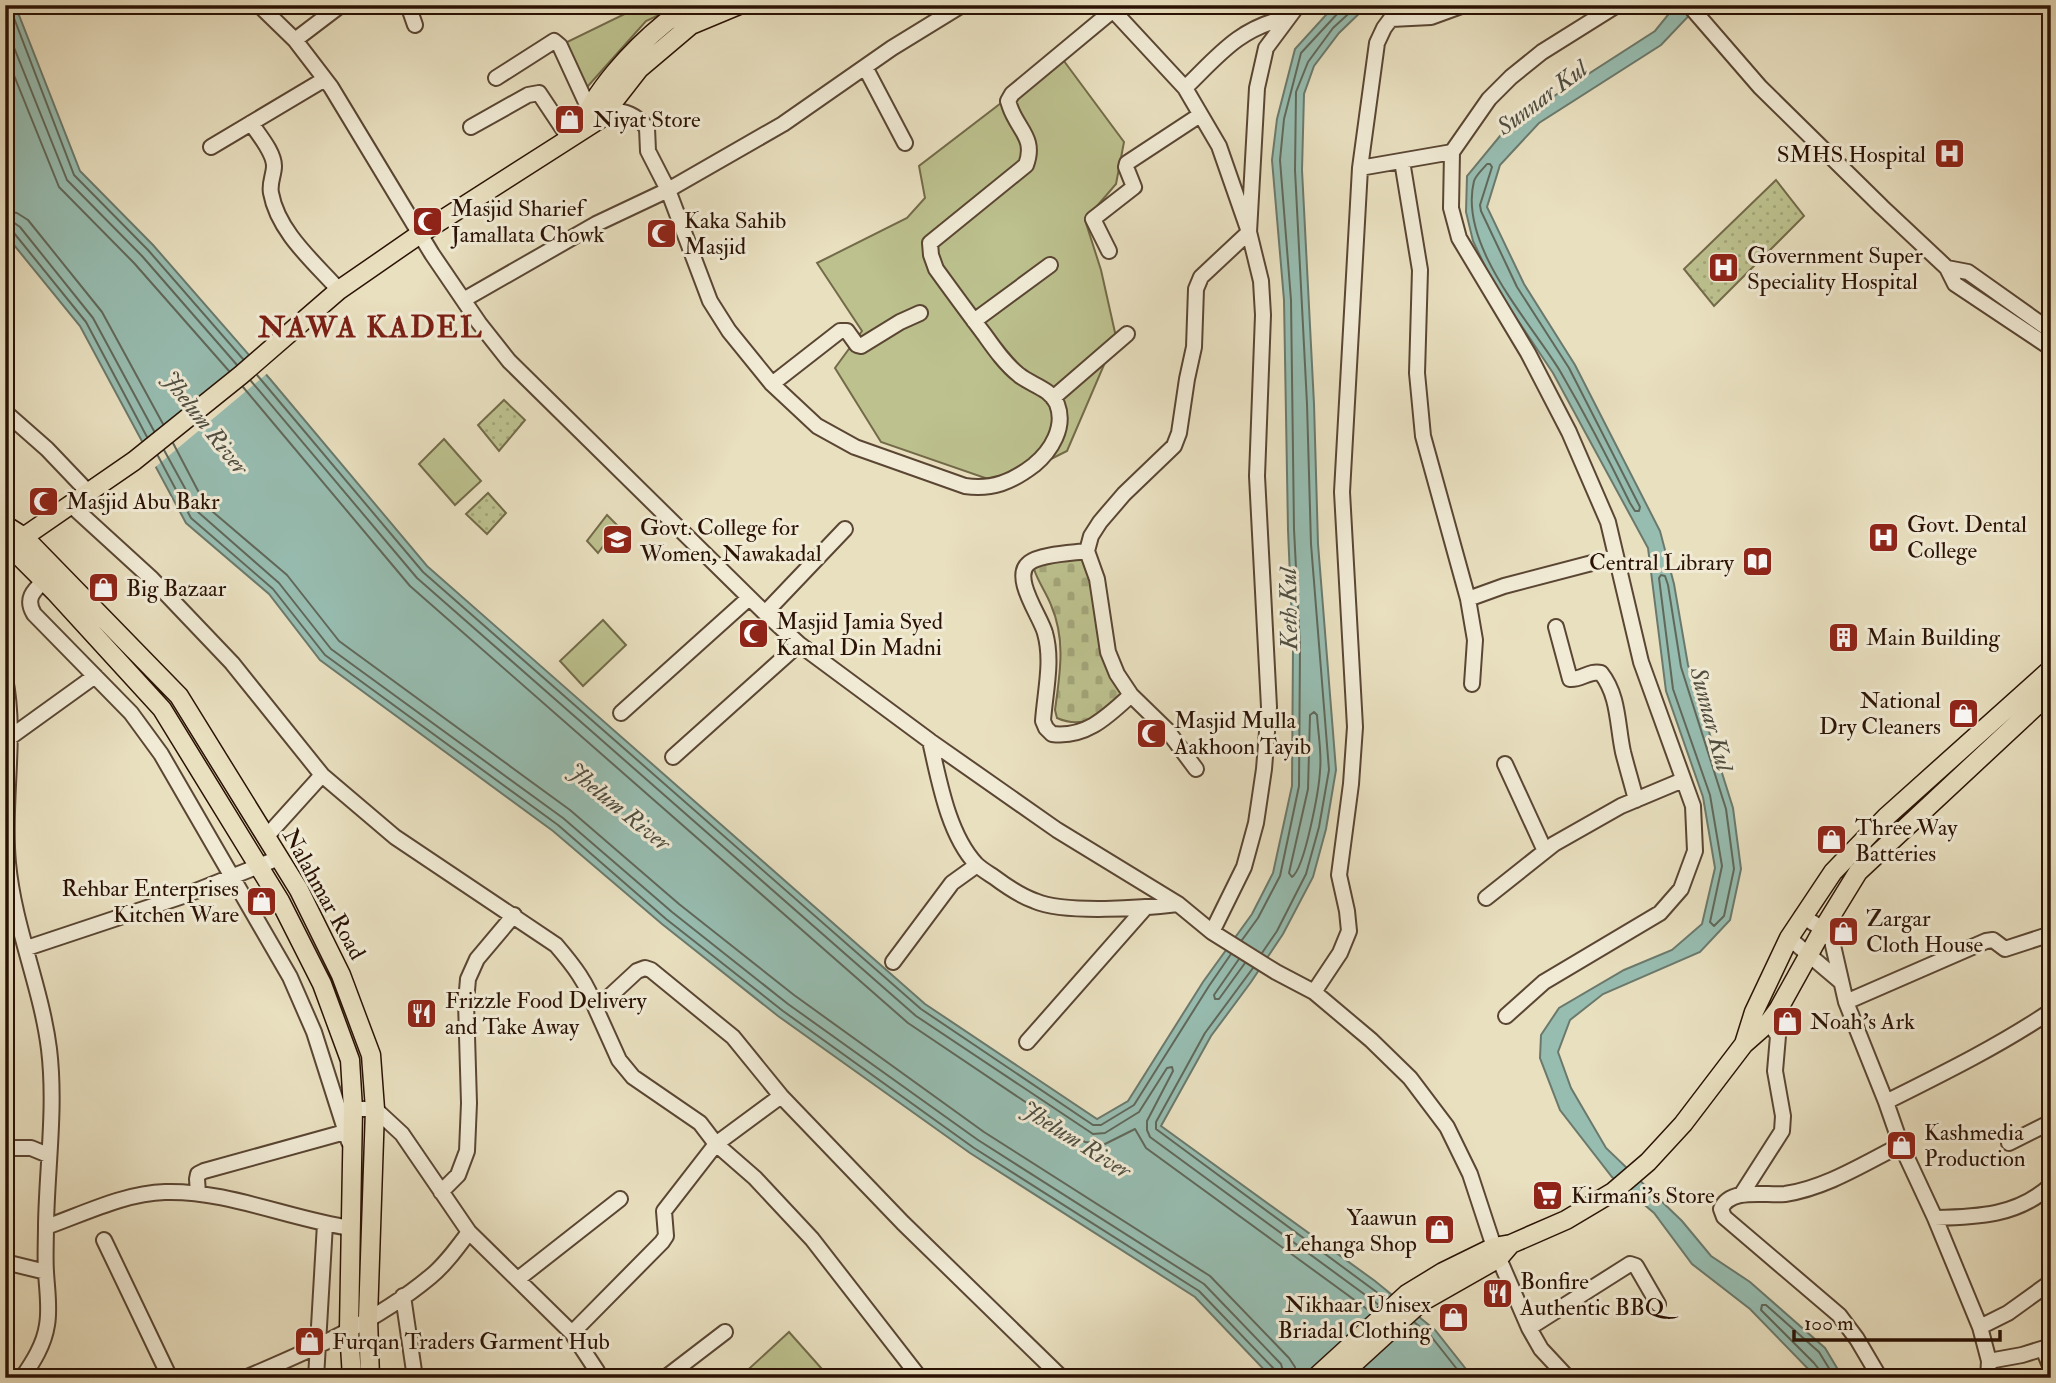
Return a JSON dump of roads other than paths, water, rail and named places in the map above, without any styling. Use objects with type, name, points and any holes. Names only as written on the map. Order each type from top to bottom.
[{"type":"main road","points":[[574,135],[589,109],[631,55],[667,21],[699,5]]},
{"type":"main road","points":[[11,543],[134,461],[241,375],[339,290],[420,234],[600,119],[639,69],[691,25],[739,5]]},
{"type":"main road","name":"Nalahmar Road","points":[[5,525],[11,543],[162,709],[280,901],[321,984],[350,1060],[353,1109],[349,1329],[352,1378]]},
{"type":"main road","name":"Nalahmar Road","points":[[11,543],[179,696],[299,890],[341,975],[371,1055],[375,1109],[368,1318],[370,1378]]},
{"type":"main road","points":[[1744,1044],[1754,1012],[1789,938],[1833,872],[1886,817],[2051,669]]},
{"type":"main road","points":[[1315,1378],[1414,1299],[1501,1250],[1566,1220],[1613,1192],[1648,1162],[1683,1124],[1744,1044],[1769,1022],[1858,872],[2051,692]]},
{"type":"main road","points":[[1338,1378],[1414,1299]]},
{"type":"street","points":[[259,5],[295,40],[325,79],[420,234],[479,323],[509,361],[765,613],[799,644],[1057,830],[1178,904],[1276,972],[1314,992],[1371,1040],[1410,1078],[1447,1127],[1470,1174],[1529,1328],[1541,1349],[1568,1378]]},
{"type":"street","points":[[295,40],[341,5]]},
{"type":"street","points":[[408,5],[415,25]]},
{"type":"street","points":[[465,299],[596,224],[668,190],[783,124],[962,5]]},
{"type":"street","points":[[1196,769],[1167,730],[1131,695],[1117,674],[1108,652],[1097,579],[1087,551],[1091,536],[1108,513],[1174,446],[1179,433],[1186,379],[1194,347],[1196,289],[1201,278],[1249,232],[1257,88],[1266,48],[1298,5]]},
{"type":"street","points":[[1314,992],[1340,953],[1349,931],[1339,875],[1351,784],[1355,727],[1342,492],[1360,168],[1375,52],[1384,28],[1401,5]]},
{"type":"street","points":[[1391,19],[1431,17],[1464,5]]},
{"type":"street","points":[[1506,1016],[1544,982],[1660,913],[1682,888],[1695,851],[1693,806],[1642,662],[1608,522],[1569,432],[1528,354],[1460,238],[1451,208],[1452,152],[1472,121],[1511,77],[1551,46],[1617,5]]},
{"type":"street","points":[[1689,5],[1760,87],[1947,268],[1959,288],[2051,348]]},
{"type":"street","points":[[609,110],[622,110],[633,114],[647,128],[648,151],[668,190],[710,301],[729,331],[772,384],[817,426],[855,447],[965,486],[982,489],[1001,485],[1025,472],[1042,457],[1054,441],[1059,421],[1057,405],[1044,390],[1019,375],[1001,358],[936,269],[930,255],[930,243],[1026,165],[1030,146],[1010,107],[1012,93],[1110,8],[1185,88],[1219,146],[1249,232],[1261,281],[1263,315],[1257,476],[1269,707],[1256,823],[1244,867],[1219,935]]},
{"type":"street","points":[[1185,88],[1239,37],[1263,23],[1286,18]]},
{"type":"street","points":[[496,78],[554,41],[560,46],[589,109]]},
{"type":"street","points":[[865,67],[905,142]]},
{"type":"street","points":[[211,147],[325,79]]},
{"type":"street","points":[[471,127],[528,95],[539,93],[574,135]]},
{"type":"street","points":[[1109,251],[1093,219],[1134,187],[1127,163],[1200,115]]},
{"type":"street","points":[[251,123],[272,157],[274,166],[271,193],[283,222],[296,243],[339,290]]},
{"type":"street","points":[[1360,168],[1452,152]]},
{"type":"street","points":[[1402,161],[1420,271],[1417,373],[1423,436],[1468,599],[1475,640],[1472,684]]},
{"type":"street","points":[[974,321],[1050,265]]},
{"type":"street","points":[[1947,268],[1966,271],[2051,331]]},
{"type":"street","points":[[772,384],[840,331],[847,331],[857,345],[862,346],[882,332],[920,313]]},
{"type":"street","points":[[1053,398],[1127,334]]},
{"type":"street","points":[[5,412],[47,449],[89,493]]},
{"type":"street","points":[[71,505],[152,579],[232,663],[322,775],[395,837],[556,945],[577,969],[619,1060],[633,1077],[700,1123],[716,1144],[755,1178],[812,1239],[920,1378]]},
{"type":"street","points":[[765,613],[845,529]]},
{"type":"street","points":[[1087,551],[1037,559],[1028,563],[1023,571],[1023,581],[1045,634],[1049,653],[1043,721],[1052,734],[1075,734],[1103,721],[1131,695]]},
{"type":"street","points":[[1468,599],[1504,586],[1615,557]]},
{"type":"street","points":[[44,581],[31,594],[30,608],[131,713],[161,754],[290,977],[314,1032],[352,1154]]},
{"type":"street","points":[[621,713],[749,598]]},
{"type":"street","points":[[1556,627],[1570,678],[1601,673],[1614,696],[1623,751],[1636,800]]},
{"type":"street","points":[[673,757],[799,644]]},
{"type":"street","points":[[9,738],[95,676]]},
{"type":"street","points":[[5,678],[11,705],[5,820],[9,909],[27,948],[38,990],[49,1050],[52,1102],[46,1227],[49,1304],[47,1328],[38,1352],[22,1378]]},
{"type":"street","points":[[930,741],[942,794],[958,835],[977,864],[1005,885],[1036,902],[1067,907],[1145,908],[1178,904]]},
{"type":"street","points":[[1505,764],[1545,851]]},
{"type":"street","points":[[266,837],[322,775]]},
{"type":"street","points":[[1486,898],[1545,851],[1595,821],[1683,779]]},
{"type":"street","points":[[27,948],[183,896],[279,858]]},
{"type":"street","points":[[893,962],[952,883],[977,864]]},
{"type":"street","points":[[1027,1042],[1145,908]]},
{"type":"street","points":[[442,1192],[458,1175],[467,1151],[468,979],[477,959],[514,915]]},
{"type":"street","points":[[1802,916],[1823,929],[1832,941],[1846,1002],[1901,1145],[1980,1327],[1989,1362],[1988,1378]]},
{"type":"street","points":[[1846,1002],[1986,941],[1993,940],[2005,949],[2051,934]]},
{"type":"street","points":[[1789,938],[1841,982]]},
{"type":"street","points":[[596,1009],[637,971],[645,968],[651,970],[733,1037],[781,1096],[903,1223],[1059,1377]]},
{"type":"street","points":[[1886,1102],[1962,1064],[2051,1011]]},
{"type":"street","points":[[1741,1195],[1782,1131],[1783,1115],[1775,1071],[1778,1036],[1769,1022]]},
{"type":"street","points":[[572,1334],[662,1242],[666,1236],[664,1211],[716,1144],[781,1096]]},
{"type":"street","points":[[353,1109],[375,1109],[402,1134],[469,1232],[572,1334],[599,1378]]},
{"type":"street","points":[[2009,1143],[2051,1122]]},
{"type":"street","points":[[198,1193],[198,1174],[204,1171],[345,1132]]},
{"type":"street","points":[[1880,1378],[1839,1315],[1724,1217],[1722,1205],[1741,1195],[1777,1195],[1809,1188],[1901,1145]]},
{"type":"street","points":[[5,1147],[32,1148],[48,1155]]},
{"type":"street","points":[[1934,1218],[1996,1214],[2030,1200],[2051,1185]]},
{"type":"street","points":[[46,1227],[124,1200],[163,1192],[198,1193],[351,1228]]},
{"type":"street","points":[[518,1279],[620,1199]]},
{"type":"street","points":[[316,1378],[325,1224]]},
{"type":"street","points":[[245,1378],[317,1347],[403,1296],[431,1277],[469,1232]]},
{"type":"street","points":[[104,1240],[170,1378]]},
{"type":"street","points":[[5,1262],[46,1272]]},
{"type":"street","points":[[1529,1328],[1630,1264],[1636,1266],[1658,1304]]},
{"type":"street","points":[[1980,1327],[2008,1313],[2051,1282]]},
{"type":"street","points":[[403,1296],[415,1378]]},
{"type":"street","points":[[665,1378],[725,1332]]},
{"type":"street","points":[[1989,1362],[2015,1357],[2049,1357]]},
{"type":"water","name":"Jhelum River","points":[[5,5],[15,5],[80,171],[153,245],[427,566],[925,1004],[1097,1119],[1128,1101],[1203,982],[1252,914],[1273,873],[1292,786],[1293,647],[1284,300],[1272,160],[1277,119],[1295,49],[1335,5],[1368,5],[1339,33],[1314,66],[1304,94],[1302,170],[1318,544],[1336,770],[1326,829],[1313,877],[1283,934],[1211,1036],[1161,1126],[1375,1281],[1435,1330],[1473,1378],[1272,1378],[1195,1297],[970,1153],[778,1016],[662,924],[553,831],[320,660],[269,594],[186,523],[80,326],[5,234]]},
{"type":"water","points":[[1676,5],[1699,5],[1661,45],[1539,123],[1500,165],[1487,207],[1524,284],[1575,365],[1660,531],[1674,584],[1688,665],[1733,808],[1741,869],[1730,920],[1700,952],[1603,994],[1570,1020],[1558,1052],[1571,1088],[1606,1148],[1682,1221],[1711,1256],[1750,1282],[1825,1348],[1843,1378],[1817,1378],[1750,1309],[1692,1264],[1654,1213],[1612,1177],[1560,1110],[1540,1058],[1541,1035],[1559,1008],[1624,970],[1672,950],[1702,924],[1715,868],[1703,797],[1666,691],[1648,548],[1553,373],[1493,283],[1473,241],[1466,212],[1467,176],[1509,125],[1655,31]]},
{"type":"place","name":"Niyat Store","points":[[570,119]]},
{"type":"place","name":"SMHS Hospital","points":[[1949,154]]},
{"type":"place","name":"Masjid Sharief Jamallata Chowk","points":[[428,221]]},
{"type":"place","name":"Kaka Sahib Masjid","points":[[661,233]]},
{"type":"place","name":"Government Super Speciality Hospital","points":[[1724,268]]},
{"type":"place","name":"Masjid Abu Bakr","points":[[43,501]]},
{"type":"place","name":"Govt. Dental College","points":[[1884,537]]},
{"type":"place","name":"Govt. College for Women, Nawakadal","points":[[617,540]]},
{"type":"place","name":"Central Library","points":[[1757,562]]},
{"type":"place","name":"Big Bazaar","points":[[103,588]]},
{"type":"place","name":"Masjid Jamia Syed Kamal Din Madni","points":[[753,634]]},
{"type":"place","name":"Main Building","points":[[1843,637]]},
{"type":"place","name":"National Dry Cleaners","points":[[1964,713]]},
{"type":"place","name":"Masjid Mulla Aakhoon Tayib","points":[[1151,733]]},
{"type":"place","name":"Three Way Batteries","points":[[1832,840]]},
{"type":"place","name":"Rehbar Enterprises Kitchen Ware","points":[[262,901]]},
{"type":"place","name":"Zargar Cloth House","points":[[1843,931]]},
{"type":"place","name":"Frizzle Food Delivery and Take Away","points":[[422,1013]]},
{"type":"place","name":"Noah's Ark","points":[[1787,1021]]},
{"type":"place","name":"Kashmedia Production","points":[[1901,1145]]},
{"type":"place","name":"Kirmani's Store","points":[[1548,1195]]},
{"type":"place","name":"Yaawun Lehanga Shop","points":[[1440,1230]]},
{"type":"place","name":"Bonfire Authentic BBQ","points":[[1497,1294]]},
{"type":"place","name":"Nikhaar Unisex Briadal Clothing","points":[[1454,1317]]},
{"type":"place","name":"Furqan Traders Garment Hub","points":[[309,1341]]},
{"type":"district","name":"NAWA KADEL","points":[[371,327]]},
{"type":"water label","name":"Sunnar Kul","points":[[1542,98]]},
{"type":"water label","name":"Keth Kul","points":[[1289,609]]},
{"type":"water label","name":"Sunnar Kul","points":[[1711,719]]}]
